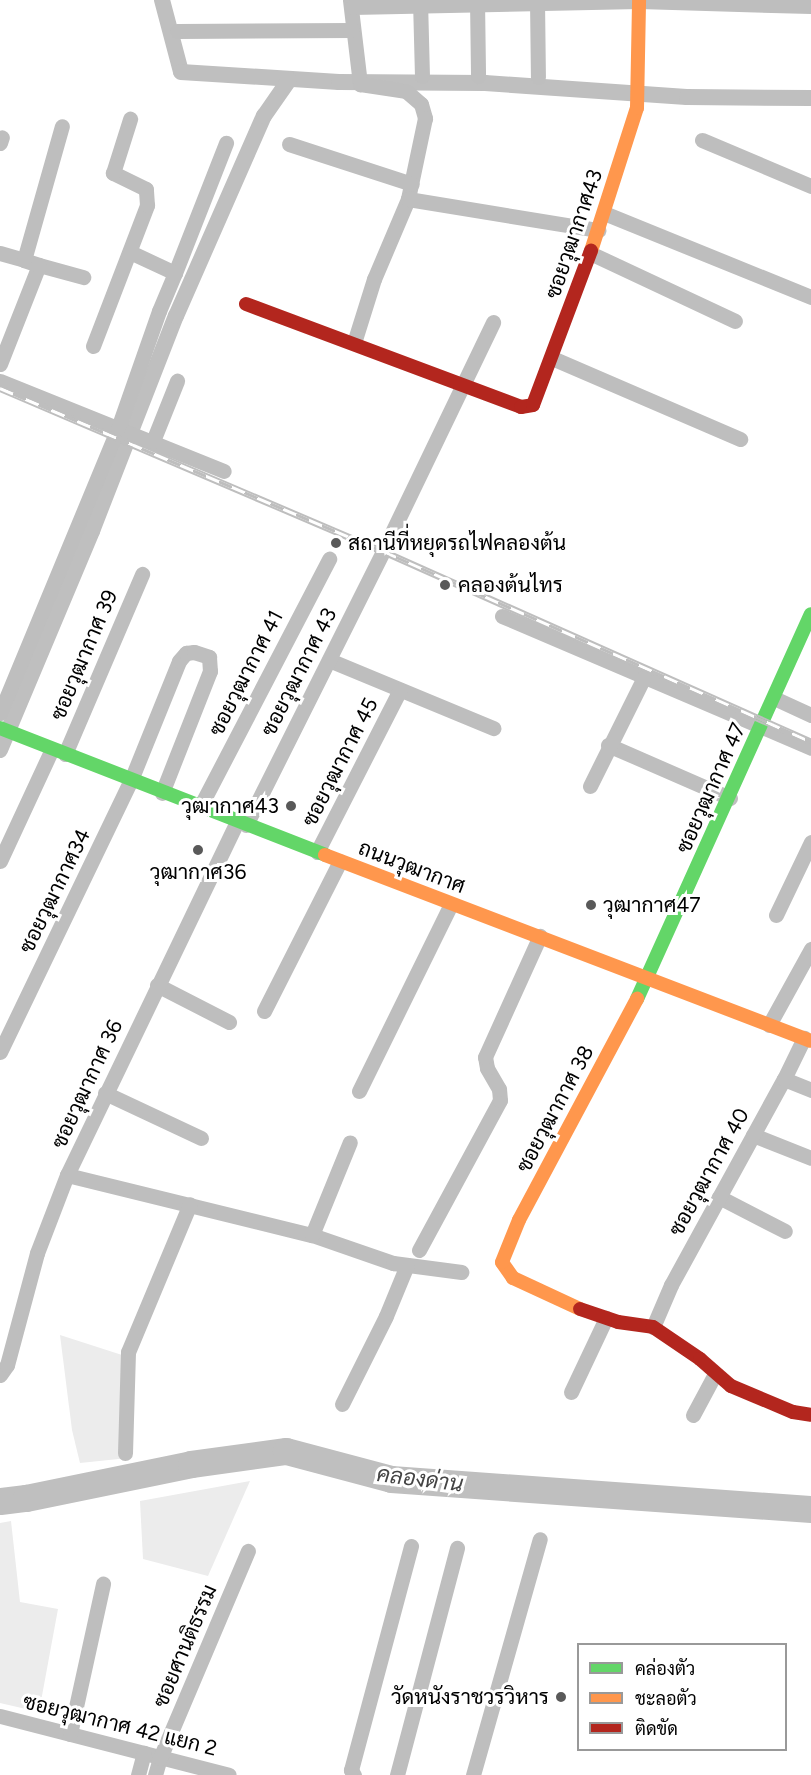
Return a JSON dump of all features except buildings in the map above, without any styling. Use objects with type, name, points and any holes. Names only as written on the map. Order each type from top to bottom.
[{"type":"street","points":[[354,343],[374,279],[408,200],[424,132],[425,118],[421,104],[406,91],[359,80],[351,4],[639,1],[811,6]]},
{"type":"street","name":"ซอยวุฒากาศ43","points":[[246,304],[465,384],[521,407],[533,405],[590,254],[637,108],[639,1]]},
{"type":"street","points":[[477,2],[478,76]]},
{"type":"street","points":[[537,2],[538,77]]},
{"type":"street","points":[[420,3],[422,76]]},
{"type":"street","points":[[177,31],[352,30]]},
{"type":"street","points":[[93,346],[130,252],[148,196],[146,189],[113,173],[130,119]]},
{"type":"street","points":[[24,260],[62,126]]},
{"type":"street","points":[[702,140],[811,186]]},
{"type":"street","points":[[0,713],[121,429],[159,310],[226,143]]},
{"type":"street","points":[[289,144],[412,184]]},
{"type":"street","points":[[408,200],[598,230]]},
{"type":"street","points":[[604,213],[811,297]]},
{"type":"street","points":[[130,252],[175,273]]},
{"type":"street","points":[[0,253],[82,277]]},
{"type":"street","points":[[590,254],[735,321]]},
{"type":"street","points":[[0,364],[39,265]]},
{"type":"street","points":[[465,384],[493,322]]},
{"type":"street","points":[[552,358],[740,439]]},
{"type":"street","points":[[0,381],[224,471]]},
{"type":"street","points":[[147,439],[177,381]]},
{"type":"street","name":"ซอยวุฒากาศ 43","points":[[242,823],[329,660],[465,384]]},
{"type":"street","name":"ซอยวุฒากาศ 41","points":[[200,807],[329,559]]},
{"type":"street","name":"ซอยวุฒากาศ 39","points":[[0,861],[58,751],[142,574]]},
{"type":"street","name":"ซอยวุฒากาศ 47","points":[[648,978],[811,614]]},
{"type":"street","points":[[502,616],[811,748]]},
{"type":"street","name":"ซอยวุฒากาศ34","points":[[0,1052],[131,780],[179,661],[186,653],[194,652],[209,657],[210,671],[162,793]]},
{"type":"street","points":[[329,660],[493,728]]},
{"type":"street","points":[[590,786],[608,745],[644,677]]},
{"type":"street","name":"ซอยวุฒากาศ 45","points":[[317,852],[400,690]]},
{"type":"street","points":[[774,698],[811,715]]},
{"type":"street","name":"ถนนวุฒากาศ","points":[[7,731],[162,793],[807,1039]]},
{"type":"street","points":[[608,745],[730,798]]},
{"type":"street","name":"ซอยวุฒากาศ 36","points":[[0,1375],[7,1365],[37,1253],[67,1175],[157,985],[242,823]]},
{"type":"street","points":[[776,915],[811,842]]},
{"type":"street","points":[[264,1011],[340,861]]},
{"type":"street","points":[[359,1091],[451,904]]},
{"type":"street","points":[[419,1250],[500,1100],[499,1089],[487,1068],[485,1057],[540,936]]},
{"type":"street","points":[[769,1025],[811,950]]},
{"type":"street","name":"ซอยวุฒากาศ 38","points":[[606,1318],[582,1310],[513,1278],[502,1262],[519,1220],[648,978]]},
{"type":"street","points":[[157,985],[229,1022]]},
{"type":"street","name":"ซอยวุฒากาศ 40","points":[[653,1327],[671,1285],[807,1039]]},
{"type":"street","points":[[784,1079],[811,1090]]},
{"type":"street","points":[[105,1093],[201,1138]]},
{"type":"street","points":[[753,1135],[811,1158]]},
{"type":"street","points":[[312,1234],[350,1142]]},
{"type":"street","points":[[67,1175],[312,1234],[406,1265],[461,1272]]},
{"type":"street","points":[[719,1197],[785,1231]]},
{"type":"street","points":[[125,1454],[128,1352],[190,1204]]},
{"type":"street","points":[[342,1404],[386,1316],[406,1265]]},
{"type":"street","points":[[571,1392],[606,1318],[653,1327],[700,1359],[731,1386],[779,1406],[811,1415]]},
{"type":"street","points":[[693,1415],[715,1374]]},
{"type":"street","points":[[473,1775],[540,1539]]},
{"type":"street","points":[[354,1775],[351,1770],[411,1546]]},
{"type":"street","points":[[397,1775],[457,1548]]},
{"type":"street","name":"ซอยศานติธรรม","points":[[155,1775],[160,1758],[248,1551]]},
{"type":"street","points":[[70,1734],[103,1584]]},
{"type":"street","name":"ซอยวุฒากาศ 42 แยก 2","points":[[0,1716],[229,1775]]},
{"type":"street","points":[[138,1775],[144,1753]]},
{"type":"shaded area","points":[[60,1335],[122,1355],[128,1458],[80,1463],[72,1430]]},
{"type":"shaded area","points":[[250,1481],[208,1576],[143,1559],[140,1501]]},
{"type":"shaded area","points":[[11,1521],[20,1602],[58,1609],[39,1712],[0,1703],[0,1523]]},
{"type":"waterway","points":[[162,0],[181,72],[339,82],[485,83],[687,97],[811,98]]},
{"type":"waterway","name":"คลองต้นไทร","points":[[0,750],[92,531],[176,316],[264,116],[289,80]]},
{"type":"waterway","name":"คลองด่าน","points":[[0,1501],[26,1498],[191,1464],[286,1451],[391,1479],[811,1509]]},
{"type":"railway","points":[[0,388],[383,551],[811,742]]},
{"type":"traffic: fast","points":[[637,999],[811,614]]},
{"type":"traffic: fast","points":[[0,728],[325,855]]},
{"type":"traffic: slow","points":[[591,251],[637,108],[639,0]]},
{"type":"traffic: slow","points":[[325,855],[811,1041]]},
{"type":"traffic: slow","points":[[580,1309],[513,1278],[502,1262],[519,1220],[637,999]]},
{"type":"traffic: jam","points":[[246,304],[521,407],[533,405],[591,251]]},
{"type":"traffic: jam","points":[[580,1309],[618,1322],[653,1327],[700,1359],[731,1386],[793,1412],[811,1415]]},
{"type":"place","name":"สถานีที่หยุดรถไฟคลองต้น","points":[[336,543]]},
{"type":"place","name":"คลองต้นไทร","points":[[445,585]]},
{"type":"place","name":"วุฒากาศ43","points":[[291,806]]},
{"type":"place","name":"วุฒากาศ36","points":[[198,850]]},
{"type":"place","name":"วุฒากาศ47","points":[[591,905]]},
{"type":"place","name":"วัดหนังราชวรวิหาร","points":[[561,1697]]}]
